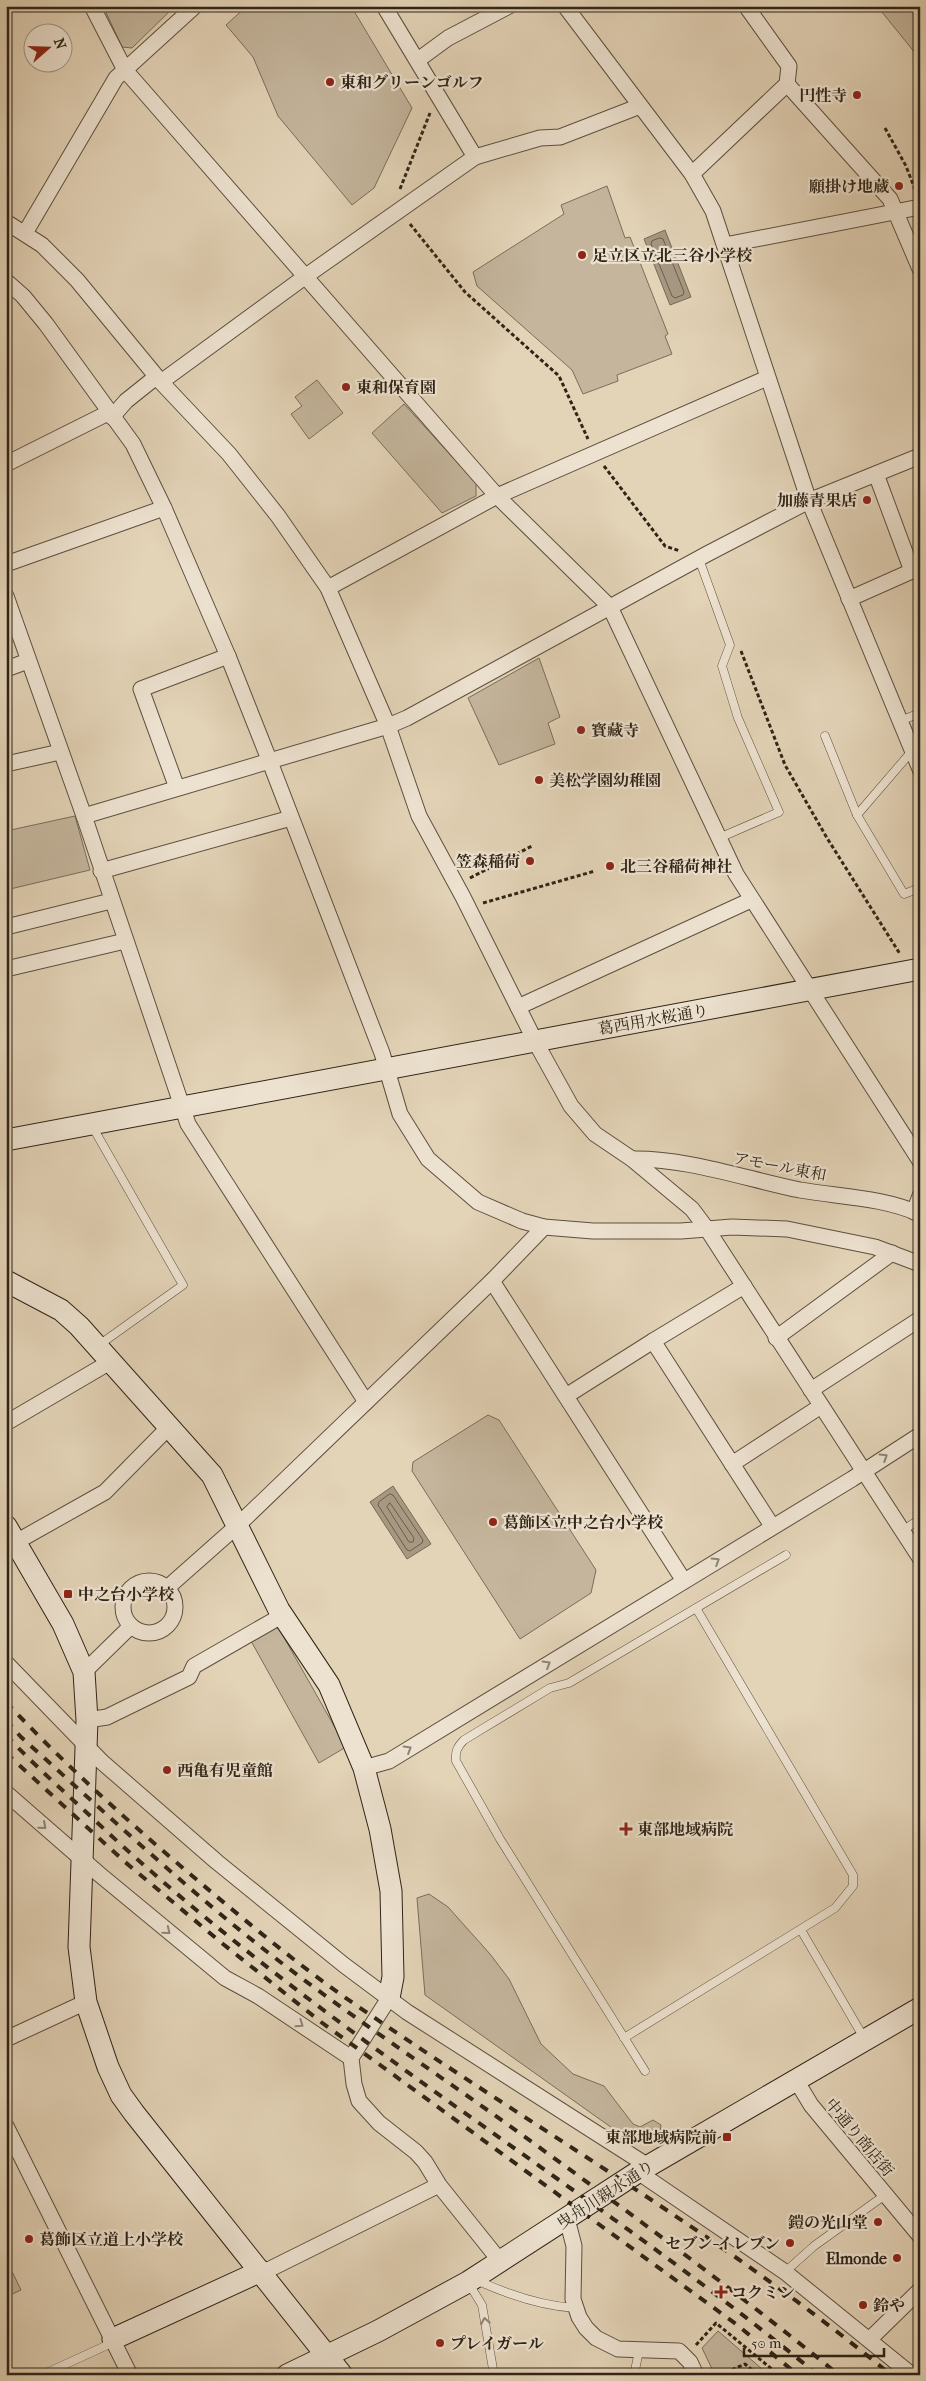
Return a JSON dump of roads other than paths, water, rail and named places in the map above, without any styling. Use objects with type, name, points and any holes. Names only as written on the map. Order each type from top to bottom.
[{"type":"street","points":[[92,6],[125,70],[497,496],[610,607],[719,838],[751,900],[920,1161]]},
{"type":"street","points":[[26,234],[116,78],[195,6]]},
{"type":"street","points":[[384,6],[475,157]]},
{"type":"street","points":[[418,60],[448,38],[509,6]]},
{"type":"street","points":[[565,6],[692,174],[713,211],[809,501],[920,769]]},
{"type":"street","points":[[692,174],[787,84],[789,66],[746,6]]},
{"type":"street","points":[[787,84],[890,199],[920,269]]},
{"type":"street","points":[[6,464],[110,415],[126,401],[475,157],[540,138],[560,137],[640,106]]},
{"type":"street","points":[[725,245],[896,212],[918,202]]},
{"type":"street","points":[[6,222],[42,245],[77,280],[158,380],[229,454],[278,516],[328,588],[388,726],[419,816],[468,907],[535,1041],[571,1106],[595,1134],[632,1159],[692,1209],[707,1229],[862,1472],[920,1558]]},
{"type":"street","points":[[6,281],[46,324],[110,415],[133,444],[164,508],[228,656],[270,762],[382,1053],[400,1114],[428,1159],[478,1202],[522,1221],[544,1228],[593,1231],[732,1227],[787,1229],[866,1245],[920,1264]]},
{"type":"street","points":[[328,588],[497,496],[767,378]]},
{"type":"street","points":[[84,816],[270,762],[388,726],[407,718],[696,560],[809,501],[920,456]]},
{"type":"street","points":[[849,598],[912,572],[876,474]]},
{"type":"street","points":[[6,564],[164,508]]},
{"type":"street","points":[[6,596],[84,816],[111,901],[188,1124],[366,1402]]},
{"type":"street","points":[[177,788],[141,689],[228,656]]},
{"type":"street","points":[[6,669],[28,661]]},
{"type":"street","points":[[6,764],[60,752]]},
{"type":"street","points":[[101,871],[291,818]]},
{"type":"street","points":[[518,1008],[751,900]]},
{"type":"street","points":[[6,927],[111,901]]},
{"type":"street","points":[[6,969],[125,941]]},
{"type":"street","name":"葛西用水桜通り","points":[[6,1140],[809,990],[912,964]]},
{"type":"street","name":"アモール東和","points":[[632,1159],[672,1162],[803,1190],[854,1196],[917,1213]]},
{"type":"street","points":[[917,1213],[920,1196]]},
{"type":"street","points":[[167,1588],[236,1526],[492,1282],[544,1228]]},
{"type":"street","points":[[776,1338],[892,1253]]},
{"type":"street","points":[[6,1281],[61,1310],[212,1475],[236,1526],[283,1616],[329,1685],[364,1768],[380,1829],[391,1891],[392,1977],[388,1998],[351,2058],[354,2084],[359,2101],[379,2123],[416,2152],[439,2185],[500,2261]]},
{"type":"street","points":[[492,1282],[684,1581]]},
{"type":"street","points":[[566,1396],[744,1286]]},
{"type":"street","points":[[811,1390],[920,1318]]},
{"type":"street","points":[[653,1341],[772,1526]]},
{"type":"street","points":[[6,1423],[103,1354]]},
{"type":"street","points":[[732,1464],[821,1406]]},
{"type":"street","points":[[169,1427],[105,1492],[11,1534],[63,1624],[84,1672],[87,1749],[79,1947],[86,2002],[108,2067],[121,2095],[342,2375]]},
{"type":"street","points":[[364,1768],[389,1761],[920,1435]]},
{"type":"street","points":[[151,1581],[167,1588],[175,1602],[172,1618],[168,1625],[154,1633],[146,1633],[131,1626],[123,1610],[127,1592],[134,1586],[151,1581]]},
{"type":"street","points":[[87,1720],[108,1717],[188,1677],[194,1666],[283,1616]]},
{"type":"street","points":[[84,1672],[131,1626]]},
{"type":"street","points":[[6,1663],[87,1749],[216,1862],[388,1998],[643,2169],[785,2272],[912,2375]]},
{"type":"street","points":[[6,1794],[82,1860],[225,1978],[258,1996],[351,2058]]},
{"type":"street","points":[[6,2039],[86,2002]]},
{"type":"street","name":"曳舟川親水通り","points":[[287,2375],[378,2332],[470,2280],[567,2220],[643,2169],[920,2008]]},
{"type":"street","name":"中通り商店街","points":[[796,2080],[811,2105],[919,2235]]},
{"type":"street","points":[[6,2126],[130,2375]]},
{"type":"street","points":[[113,2340],[261,2272],[439,2185]]},
{"type":"street","points":[[567,2220],[574,2246],[573,2299],[575,2308],[586,2328],[596,2338],[618,2349],[639,2351],[673,2350],[679,2352],[690,2362],[696,2375]]},
{"type":"street","points":[[870,2340],[920,2290]]},
{"type":"lane","points":[[696,560],[730,645],[722,666],[735,710],[779,812],[719,838]]},
{"type":"lane","points":[[900,721],[920,713]]},
{"type":"lane","points":[[825,736],[857,815],[904,894],[920,888]]},
{"type":"lane","points":[[857,815],[912,750]]},
{"type":"lane","points":[[91,1124],[183,1285],[103,1354]]},
{"type":"lane","points":[[902,1531],[920,1519]]},
{"type":"lane","points":[[645,2071],[494,1829],[456,1761],[455,1754],[458,1746],[464,1740],[550,1688],[568,1683],[786,1555]]},
{"type":"lane","points":[[624,2038],[801,1930],[840,1903],[853,1886],[854,1874],[696,1608]]},
{"type":"lane","points":[[801,1930],[865,2040]]},
{"type":"lane","points":[[785,2272],[814,2246],[885,2195]]},
{"type":"lane","points":[[470,2280],[508,2294],[575,2308]]},
{"type":"lane","points":[[470,2280],[482,2304],[494,2375]]},
{"type":"lane","points":[[42,2375],[113,2340]]},
{"type":"lane","points":[[634,2375],[639,2351]]},
{"type":"water","points":[[665,230],[691,297],[670,305],[644,239]]},
{"type":"water","points":[[393,1486],[431,1544],[407,1559],[370,1502]]},
{"type":"railway","points":[[6,1702],[53,1750],[126,1819],[307,1970],[412,2043],[690,2226],[826,2323],[891,2375]]},
{"type":"railway","points":[[6,1720],[21,1737],[154,1857],[267,1952],[624,2210],[839,2375]]},
{"type":"railway","points":[[6,1735],[25,1755],[171,1889],[261,1962],[446,2100],[635,2234],[818,2375]]},
{"type":"railway","points":[[6,1753],[125,1862],[223,1944],[321,2022],[736,2324],[798,2375]]},
{"type":"place","name":"東和グリーンゴルフ","points":[[330,82]]},
{"type":"place","name":"円性寺","points":[[857,95]]},
{"type":"place","name":"願掛け地蔵","points":[[899,186]]},
{"type":"place","name":"足立区立北三谷小学校","points":[[582,255]]},
{"type":"place","name":"東和保育園","points":[[346,387]]},
{"type":"place","name":"加藤青果店","points":[[867,500]]},
{"type":"place","name":"寳藏寺","points":[[581,730]]},
{"type":"place","name":"美松学園幼稚園","points":[[539,780]]},
{"type":"place","name":"笠森稲荷","points":[[530,861]]},
{"type":"place","name":"北三谷稲荷神社","points":[[610,866]]},
{"type":"place","name":"葛飾区立中之台小学校","points":[[493,1522]]},
{"type":"place","name":"中之台小学校","points":[[68,1594]]},
{"type":"place","name":"西亀有児童館","points":[[167,1770]]},
{"type":"place","name":"東部地域病院","points":[[626,1829]]},
{"type":"place","name":"東部地域病院前","points":[[727,2137]]},
{"type":"place","name":"鎧の光山堂","points":[[878,2222]]},
{"type":"place","name":"葛飾区立道上小学校","points":[[29,2239]]},
{"type":"place","name":"セブン-イレブン","points":[[790,2243]]},
{"type":"place","name":"Elmonde","points":[[897,2258]]},
{"type":"place","name":"コクミン","points":[[721,2292]]},
{"type":"place","name":"鈴や","points":[[863,2305]]},
{"type":"place","name":"プレイガール","points":[[440,2343]]}]
